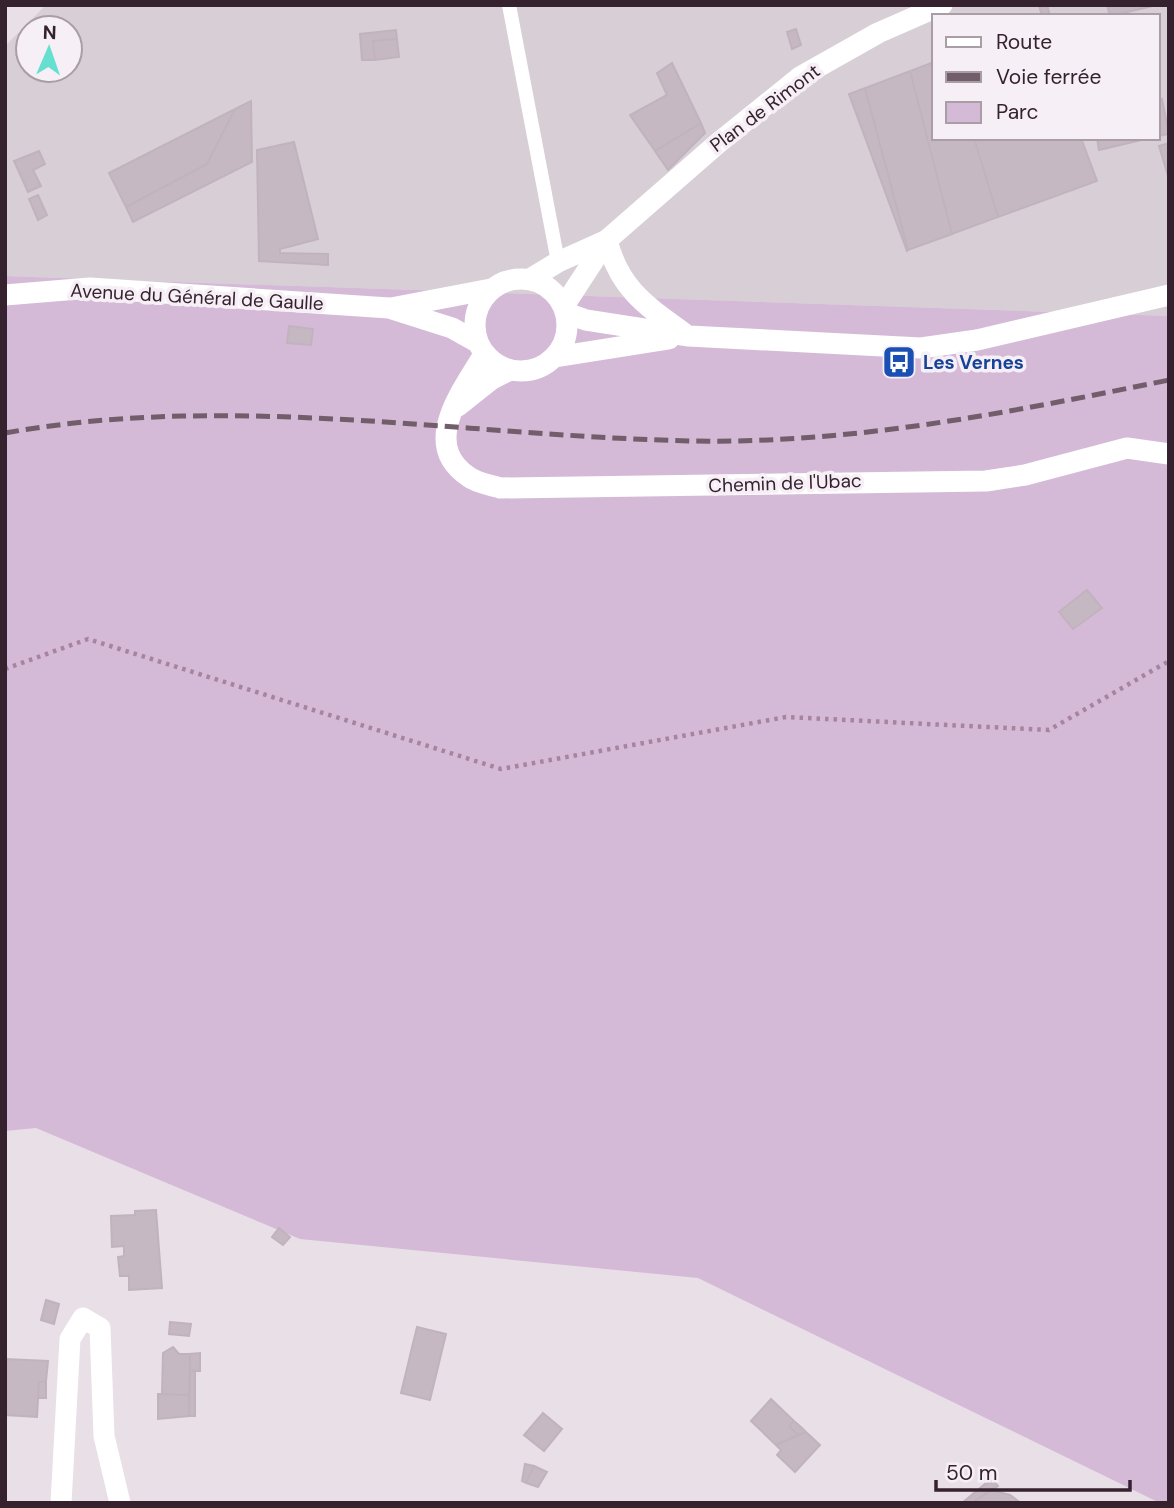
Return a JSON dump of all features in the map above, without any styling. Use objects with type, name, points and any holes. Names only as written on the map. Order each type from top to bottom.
[{"type":"street","name":"Plan de Rimont","points":[[530,279],[558,262],[607,240],[717,144],[800,78],[878,33],[942,5]]},
{"type":"street","name":"Plan de Rimont","points":[[565,310],[607,240]]},
{"type":"street","points":[[607,240],[613,266],[629,290],[647,307],[689,336]]},
{"type":"street","points":[[530,279],[550,288],[565,310],[568,329],[564,344],[555,357],[542,367],[526,371],[510,370],[492,379],[448,414],[481,348],[475,315],[481,300],[491,289],[505,281],[530,279]]},
{"type":"street","name":"Avenue du Général de Gaulle","points":[[5,295],[90,288],[389,308],[452,328],[481,348]]},
{"type":"street","name":"Avenue du Général de Gaulle","points":[[389,308],[491,289]]},
{"type":"street","points":[[565,310],[586,320],[689,336],[878,348],[921,348],[976,340],[1169,295]]},
{"type":"street","points":[[555,357],[689,336]]},
{"type":"street","points":[[481,348],[510,370]]},
{"type":"street","name":"Chemin de l'Ubac","points":[[448,414],[445,438],[455,464],[470,478],[500,488],[986,481],[1025,475],[1127,448],[1169,454]]},
{"type":"street","points":[[61,1503],[70,1339],[83,1318],[100,1328],[104,1436],[120,1503]]},
{"type":"lane","points":[[509,5],[558,262]]},
{"type":"path","points":[[5,669],[88,639],[501,769],[786,717],[1049,730],[1169,661]]},
{"type":"shaded area","points":[[46,5],[1169,5],[1169,316],[5,276],[5,46],[14,37],[14,84],[84,84],[84,14],[37,14]]},
{"type":"green space","points":[[5,276],[1169,316],[1169,1503],[1160,1503],[698,1278],[300,1239],[36,1128],[5,1131]]},
{"type":"building","points":[[1039,5],[1047,5],[1049,14],[1041,14]]},
{"type":"building","points":[[1107,5],[1157,5],[1119,14],[1109,14]]},
{"type":"building","points":[[796,29],[801,45],[792,49],[787,32]]},
{"type":"building","points":[[396,30],[397,39],[373,41],[375,60],[362,60],[360,34]]},
{"type":"building","points":[[397,39],[399,57],[375,60],[373,41]]},
{"type":"building","points":[[672,63],[701,123],[655,151],[630,115],[667,95],[657,73]]},
{"type":"building","points":[[932,63],[932,140],[975,140],[998,217],[952,234],[910,71]]},
{"type":"building","points":[[910,71],[952,234],[908,250],[865,88]]},
{"type":"building","points":[[865,88],[908,250],[907,251],[849,94]]},
{"type":"building","points":[[1160,100],[1169,134],[1160,136]]},
{"type":"building","points":[[251,101],[252,162],[133,222],[126,207],[207,164],[235,109]]},
{"type":"building","points":[[235,109],[207,164],[126,207],[109,173]]},
{"type":"building","points":[[701,123],[705,133],[668,170],[655,151]]},
{"type":"building","points":[[975,140],[1082,140],[1097,181],[998,217]]},
{"type":"building","points":[[1097,140],[1142,140],[1099,150]]},
{"type":"building","points":[[294,142],[318,239],[280,249],[280,253],[328,254],[328,265],[259,261],[257,150]]},
{"type":"building","points":[[1169,143],[1169,179],[1159,146]]},
{"type":"building","points":[[39,151],[45,164],[33,170],[41,186],[28,192],[14,161]]},
{"type":"building","points":[[38,195],[47,215],[38,220],[29,199]]},
{"type":"building","points":[[289,326],[313,329],[311,345],[287,343]]},
{"type":"building","points":[[1087,590],[1102,608],[1073,629],[1059,612]]},
{"type":"building","points":[[156,1210],[162,1288],[129,1290],[129,1276],[120,1276],[118,1257],[124,1256],[124,1246],[112,1247],[111,1216],[135,1215],[135,1211]]},
{"type":"building","points":[[279,1228],[290,1237],[283,1245],[272,1237]]},
{"type":"building","points":[[46,1300],[59,1304],[54,1324],[41,1320]]},
{"type":"building","points":[[170,1322],[191,1324],[189,1336],[169,1334]]},
{"type":"building","points":[[417,1327],[446,1334],[430,1400],[401,1393]]},
{"type":"building","points":[[173,1347],[179,1354],[190,1354],[189,1395],[162,1394],[163,1353]]},
{"type":"building","points":[[200,1353],[200,1371],[190,1370],[190,1354]]},
{"type":"building","points":[[5,1359],[48,1361],[46,1381],[39,1382],[37,1417],[5,1415]]},
{"type":"building","points":[[190,1370],[195,1371],[195,1416],[189,1416]]},
{"type":"building","points":[[46,1381],[46,1398],[38,1398],[39,1382]]},
{"type":"building","points":[[158,1394],[189,1395],[189,1416],[158,1419]]},
{"type":"building","points":[[771,1399],[794,1421],[789,1426],[798,1435],[776,1445],[751,1421]]},
{"type":"building","points":[[543,1413],[562,1429],[544,1451],[524,1435]]},
{"type":"building","points":[[794,1421],[806,1432],[798,1435],[789,1426]]},
{"type":"building","points":[[806,1432],[820,1445],[795,1472],[777,1455],[781,1450],[776,1445]]},
{"type":"building","points":[[525,1464],[534,1466],[526,1483],[522,1481]]},
{"type":"building","points":[[534,1466],[547,1472],[538,1487],[526,1483]]},
{"type":"building","points":[[994,1481],[998,1486],[972,1503],[962,1503],[985,1484]]},
{"type":"building","points":[[991,1490],[1010,1495],[1021,1503],[972,1503]]},
{"type":"railway","points":[[5,433],[91,421],[176,416],[262,416],[606,438],[753,441],[932,424],[1169,380]]},
{"type":"place","name":"Les Vernes","points":[[899,362]]}]
